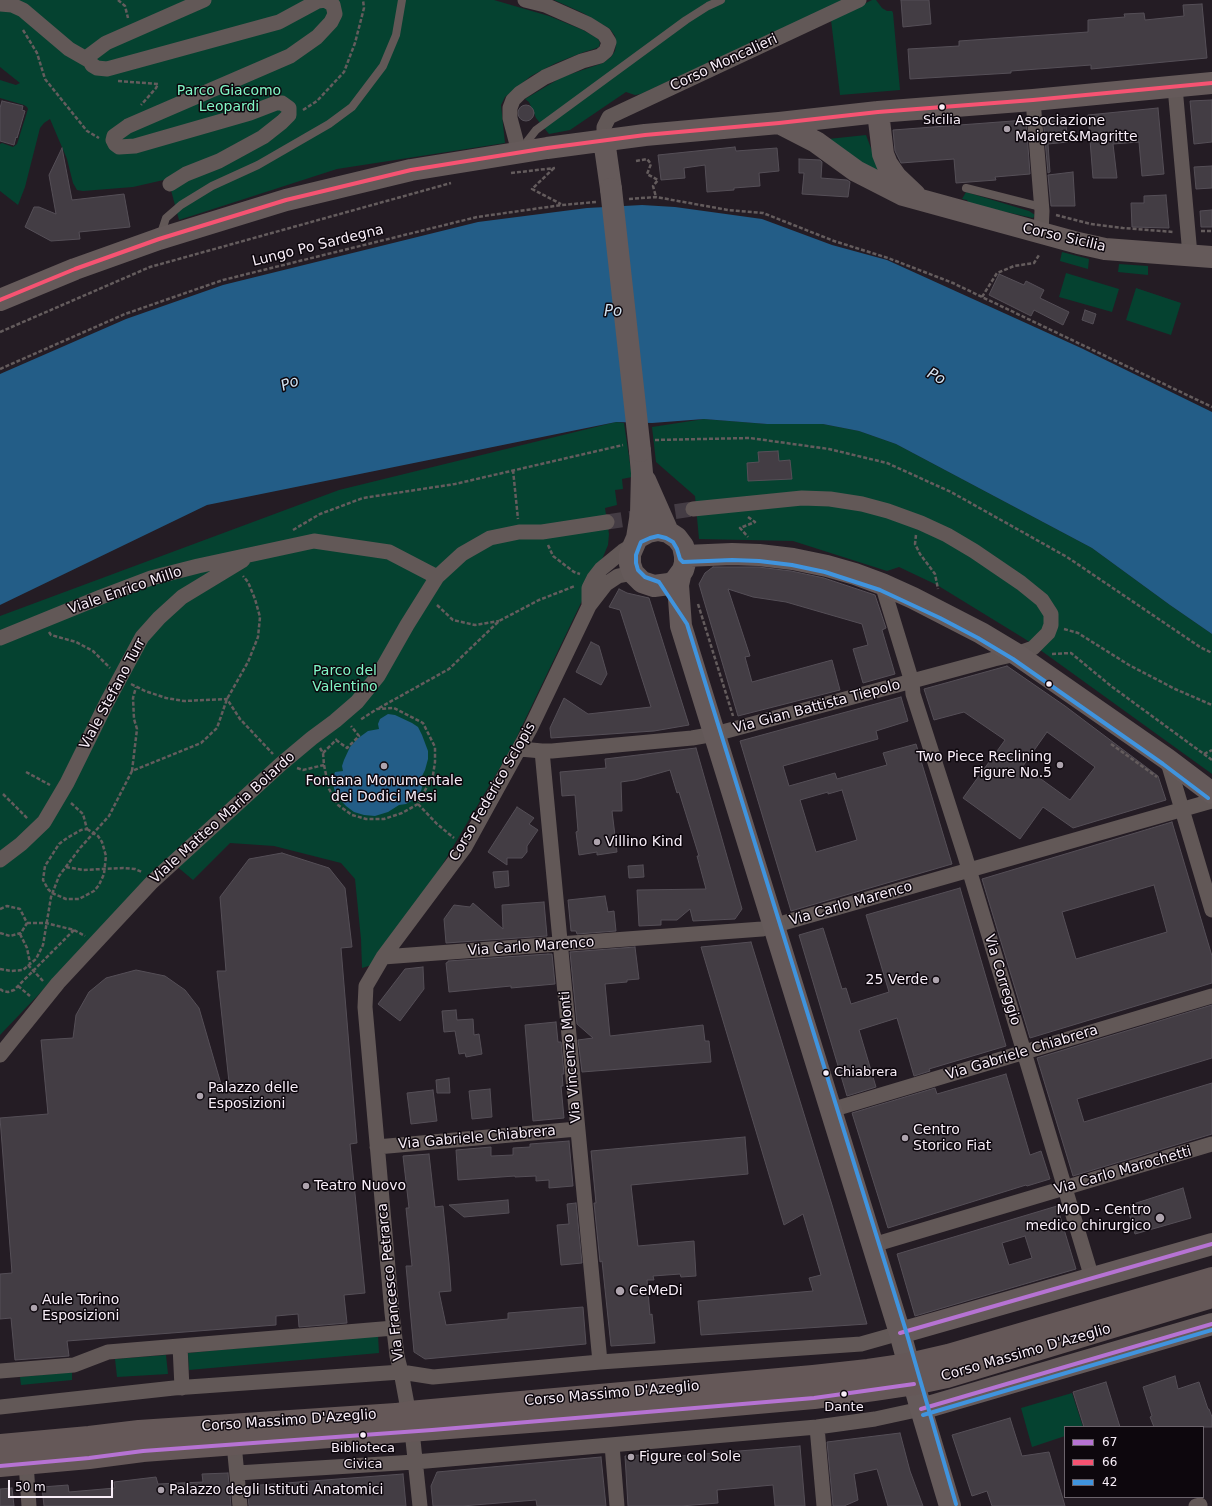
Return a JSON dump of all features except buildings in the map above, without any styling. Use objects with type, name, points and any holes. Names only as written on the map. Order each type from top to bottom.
[{"type":"main road","name":"Corso Massimo D'Azeglio","points":[[912,1374],[948,1355],[1212,1278]]},
{"type":"main road","name":"Corso Massimo D'Azeglio","points":[[0,1466],[88,1458],[143,1451],[234,1444],[410,1421],[609,1416],[814,1398],[912,1374],[955,1374],[1212,1297]]},
{"type":"main road","name":"Corso Massimo D'Azeglio","points":[[0,1445],[139,1431],[388,1414],[410,1421]]},
{"type":"street","points":[[170,184],[186,174],[220,161],[263,136],[289,115],[289,108],[282,102],[276,103],[228,120],[135,146],[119,147],[113,140],[117,134],[128,126],[290,56],[317,37],[331,22],[335,14],[333,5],[325,0],[318,1],[279,22],[107,69],[97,68],[92,65],[90,55],[106,43],[204,0]]},
{"type":"street","points":[[519,152],[510,118],[512,100],[545,77],[582,61],[600,56],[606,50],[609,42],[604,34],[588,24],[546,5],[525,0]]},
{"type":"street","name":"Corso Moncalieri","points":[[604,140],[604,127],[609,117],[860,0]]},
{"type":"street","points":[[0,4],[12,5],[23,10],[69,50],[90,60]]},
{"type":"street","points":[[0,300],[75,269],[159,239],[286,200],[396,173],[519,152],[604,140],[878,112],[1033,100],[1212,83]]},
{"type":"street","points":[[1175,87],[1190,255]]},
{"type":"street","points":[[1033,100],[1042,209],[1040,244]]},
{"type":"street","name":"Corso Sicilia","points":[[878,112],[883,154],[887,164],[896,177],[920,200]]},
{"type":"street","name":"Corso Sicilia","points":[[779,123],[816,142],[856,171],[883,186],[903,195],[1040,244],[1078,243],[1105,249],[1212,257]]},
{"type":"street","points":[[604,140],[612,197],[642,473],[641,514],[635,541],[630,554],[630,564],[633,573],[642,582],[654,586],[669,584],[683,566],[714,554],[739,555],[793,559],[827,566],[882,584],[943,612],[1016,654],[1167,759],[1212,793]]},
{"type":"street","points":[[642,473],[657,511],[668,532]]},
{"type":"street","points":[[693,509],[809,498],[830,499],[862,504],[888,511],[921,522],[948,535],[1021,583],[1042,600],[1051,614],[1052,625]]},
{"type":"street","name":"Viale Matteo Maria Boiardo","points":[[0,1055],[58,983],[152,882],[281,764],[357,702],[378,676],[437,577],[462,554],[490,538],[519,532],[542,532],[607,522]]},
{"type":"street","points":[[635,541],[648,532],[658,530],[668,532],[677,538],[683,546],[683,566],[678,586],[681,626],[900,1333],[950,1506]]},
{"type":"street","name":"Viale Stefano Turr","points":[[0,860],[21,844],[44,822],[142,637],[159,618],[182,597],[253,554],[314,541],[389,552],[437,577]]},
{"type":"street","name":"Corso Federico Sclopis","points":[[589,606],[589,588],[594,578],[601,569],[635,541]]},
{"type":"street","name":"Viale Enrico Millo","points":[[0,638],[151,578],[253,554]]},
{"type":"street","name":"Corso Federico Sclopis","points":[[366,986],[383,958],[465,847],[520,749],[589,606],[606,584],[618,576],[633,573]]},
{"type":"street","name":"Via Correggio","points":[[882,584],[912,682],[914,694],[969,870],[1092,1278]]},
{"type":"street","points":[[654,586],[681,626]]},
{"type":"street","name":"Via Gian Battista Tiepolo","points":[[520,749],[542,752],[692,738],[737,729],[1016,654],[1033,648],[1048,633],[1052,625]]},
{"type":"street","name":"Via Vincenzo Monti","points":[[542,752],[600,1362]]},
{"type":"street","points":[[1167,759],[1212,910]]},
{"type":"street","name":"Via Carlo Marenco","points":[[383,958],[751,930],[774,926],[1212,801]]},
{"type":"street","name":"Via Francesco Petrarca","points":[[366,986],[365,1007],[394,1328],[397,1356],[410,1421],[420,1506]]},
{"type":"street","name":"Via Gabriele Chiabrera","points":[[831,1110],[1212,996]]},
{"type":"street","name":"Via Gabriele Chiabrera","points":[[377,1147],[578,1129]]},
{"type":"street","name":"Via Carlo Marochetti","points":[[873,1245],[1212,1144]]},
{"type":"street","points":[[0,1407],[182,1388],[401,1372],[433,1377],[600,1362],[861,1344],[1212,1244]]},
{"type":"street","name":"Corso Massimo D'Azeglio","points":[[237,1474],[415,1462],[817,1427],[875,1419],[921,1409],[1212,1324]]},
{"type":"street","points":[[0,1371],[74,1365],[108,1352],[394,1328]]},
{"type":"street","points":[[180,1346],[182,1388]]},
{"type":"street","points":[[817,1427],[824,1506]]},
{"type":"street","points":[[234,1444],[240,1506]]},
{"type":"street","points":[[612,1445],[617,1506]]},
{"type":"street","points":[[26,1463],[29,1506]]},
{"type":"lane","points":[[159,239],[166,218],[181,206],[212,186],[258,165],[329,124],[352,107],[383,66],[396,35],[402,0]]},
{"type":"lane","points":[[519,152],[536,130],[686,20],[708,6],[721,0]]},
{"type":"lane","points":[[966,188],[1042,209]]},
{"type":"path","points":[[282,122],[317,101],[344,72],[355,43],[364,8],[363,0]]},
{"type":"path","points":[[22,29],[37,53],[45,79],[87,131],[104,141],[113,140]]},
{"type":"path","points":[[107,69],[108,76],[114,81],[140,84],[158,84],[140,106]]},
{"type":"path","points":[[636,161],[647,159],[651,164],[647,174],[658,180],[653,186],[656,197]]},
{"type":"path","points":[[510,174],[554,168],[532,189],[562,205]]},
{"type":"path","points":[[0,332],[150,267],[458,181]]},
{"type":"path","name":"Lungo Po Sardegna","points":[[0,369],[125,314],[223,280],[477,218],[612,197],[656,197],[728,210],[763,213],[834,241],[888,258],[982,297],[1212,407]]},
{"type":"path","points":[[1042,209],[1077,221],[1123,228],[1170,232],[1212,231]]},
{"type":"path","points":[[982,297],[997,273],[1014,266],[1034,263],[1040,244]]},
{"type":"path","points":[[513,470],[519,532]]},
{"type":"path","points":[[745,515],[755,522],[740,528],[750,539]]},
{"type":"path","points":[[542,532],[553,556],[574,572],[594,578]]},
{"type":"path","points":[[918,532],[914,541],[915,544],[920,554],[935,574],[938,589]]},
{"type":"path","points":[[132,771],[201,743],[216,728],[227,699],[248,662],[259,630],[260,617],[255,599],[248,582],[235,566]]},
{"type":"path","points":[[377,709],[449,669],[499,621],[539,600],[594,578]]},
{"type":"path","points":[[698,603],[737,729]]},
{"type":"path","points":[[437,606],[453,620],[475,625],[499,621]]},
{"type":"path","points":[[45,619],[51,636],[76,642],[93,651],[120,678],[136,688],[166,698],[184,700],[227,699]]},
{"type":"path","points":[[1052,625],[1078,633],[1129,665],[1175,689],[1212,705]]},
{"type":"path","points":[[1052,654],[1071,653],[1111,686],[1212,760]]},
{"type":"path","points":[[0,969],[12,971],[23,970],[36,959],[43,945],[52,893],[59,876],[80,848],[109,816],[132,771],[137,728],[134,719],[133,698],[136,688]]},
{"type":"path","points":[[227,699],[240,719],[281,764],[303,770],[324,765]]},
{"type":"path","points":[[319,746],[323,753],[328,789],[338,805],[352,815],[366,819],[384,819],[402,813],[418,804],[432,775],[435,762],[435,747],[422,723],[394,708],[377,709],[372,707]]},
{"type":"path","points":[[336,740],[347,748],[359,736],[351,726]]},
{"type":"path","points":[[1106,740],[1157,777],[1159,783]]},
{"type":"path","points":[[1204,754],[1212,750]]},
{"type":"path","points":[[26,772],[50,785],[66,783]]},
{"type":"path","points":[[3,794],[36,829]]},
{"type":"path","points":[[58,798],[68,800],[83,814],[88,829]]},
{"type":"path","points":[[418,804],[438,824],[465,847]]},
{"type":"path","points":[[88,829],[94,832],[102,842],[105,850],[106,863],[103,879],[94,891],[79,900],[66,899],[52,893],[43,880],[45,866],[48,860],[54,850],[66,838],[81,830],[88,829]]},
{"type":"path","points":[[66,867],[83,870],[136,869],[143,872],[152,882]]},
{"type":"path","points":[[0,909],[7,906],[20,909],[28,923]]},
{"type":"path","points":[[28,923],[46,923],[74,930],[91,939]]},
{"type":"path","points":[[0,933],[10,936],[20,934],[28,923]]},
{"type":"path","points":[[0,989],[8,992],[14,990],[74,930]]},
{"type":"path","points":[[20,934],[27,948],[29,965],[44,981]]},
{"type":"path","points":[[18,986],[30,996]]},
{"type":"green space","name":"Parco Giacomo Leopardi","points":[[0,0],[494,0],[549,16],[583,30],[597,38],[600,42],[599,47],[556,63],[531,76],[505,97],[501,105],[505,143],[337,169],[179,220],[168,179],[133,187],[83,191],[77,190],[73,183],[67,159],[50,119],[40,128],[25,187],[18,205],[0,191],[0,144],[2,143],[13,147],[17,144],[28,109],[24,105],[0,98],[0,80],[16,85],[20,83],[0,67]]},
{"type":"green space","points":[[554,0],[844,0],[641,94],[635,95],[626,92],[570,130],[549,134],[536,118],[529,102],[525,99],[562,77],[603,63],[611,57],[615,51],[616,43],[615,36],[610,29],[583,13]]},
{"type":"green space","points":[[872,0],[876,0],[882,8],[887,11],[892,11],[893,13],[900,90],[840,95],[831,20]]},
{"type":"green space","points":[[866,135],[878,167],[877,171],[874,173],[828,139]]},
{"type":"green space","points":[[966,192],[1029,211],[1035,215],[1033,218],[969,204],[967,200],[962,199]]},
{"type":"green space","points":[[1062,252],[1089,259],[1088,269],[1060,261]]},
{"type":"green space","points":[[1119,264],[1148,266],[1148,275],[1118,272]]},
{"type":"green space","points":[[1066,273],[1119,289],[1112,312],[1059,297]]},
{"type":"green space","points":[[1136,288],[1181,303],[1171,335],[1126,320]]},
{"type":"green space","points":[[704,419],[767,424],[823,424],[859,431],[896,444],[1092,548],[1212,634],[1212,774],[1025,639],[937,585],[899,567],[887,571],[793,541],[699,539],[695,496],[656,462],[652,427]]},
{"type":"green space","name":"Parco del Valentino","points":[[616,422],[624,423],[632,477],[622,479],[623,489],[615,490],[617,505],[605,508],[609,534],[608,545],[603,557],[511,749],[438,872],[375,964],[362,968],[361,939],[355,879],[341,863],[274,846],[230,843],[193,880],[168,859],[0,1035],[0,616],[339,490]]},
{"type":"green space","points":[[378,1335],[379,1353],[189,1370],[188,1353]]},
{"type":"green space","points":[[166,1355],[168,1374],[117,1377],[115,1359]]},
{"type":"green space","points":[[72,1372],[72,1380],[21,1385],[20,1377]]},
{"type":"green space","points":[[1072,1393],[1083,1426],[1064,1426],[1064,1436],[1032,1447],[1021,1408]]},
{"type":"water","name":"Po","points":[[642,205],[675,207],[762,219],[832,245],[887,260],[1081,348],[1212,412],[1212,634],[1092,548],[896,444],[859,431],[823,424],[767,424],[704,419],[652,423],[616,422],[207,505],[0,605],[0,374],[126,319],[223,285],[478,222],[587,208]]},
{"type":"water","name":"Fontana Monumentale dei Dodici Mesi","points":[[388,714],[395,715],[418,727],[428,751],[428,759],[422,776],[423,783],[421,791],[413,800],[406,804],[399,805],[388,812],[375,816],[364,815],[354,812],[346,806],[336,795],[332,781],[335,772],[343,771],[342,766],[350,747],[357,739],[368,731],[379,729],[378,724],[380,719]]},
{"type":"tunnel","points":[[607,522],[693,509]]},
{"type":"transit line","name":"66","points":[[0,300],[75,269],[159,239],[286,200],[411,170],[547,148],[645,135],[779,123],[878,112],[1033,100],[1212,83]]},
{"type":"transit line","name":"42","points":[[956,1504],[906,1331],[687,624],[659,582],[645,577],[638,570],[636,555],[641,542],[658,536],[666,538],[673,542],[680,559],[683,562],[732,560],[759,561],[792,565],[825,572],[880,590],[940,618],[1013,659],[1163,764],[1208,798]]},
{"type":"transit line","name":"67","points":[[900,1333],[1212,1244]]},
{"type":"transit line","name":"67","points":[[921,1409],[1212,1324]]},
{"type":"transit line","name":"42","points":[[923,1415],[1212,1330]]},
{"type":"transit line","name":"67","points":[[0,1466],[89,1458],[143,1451],[432,1430],[814,1398],[914,1384]]},
{"type":"place","name":"Sicilia","points":[[942,107]]},
{"type":"place","name":"Associazione Maigret&Magritte","points":[[1007,129]]},
{"type":"place","name":"Two Piece Reclining Figure No.5","points":[[1060,765]]},
{"type":"place","name":"Fontana Monumentale dei Dodici Mesi","points":[[384,766]]},
{"type":"place","name":"Villino Kind","points":[[597,842]]},
{"type":"place","name":"25 Verde","points":[[936,980]]},
{"type":"place","name":"Chiabrera","points":[[826,1073]]},
{"type":"place","name":"Palazzo delle Esposizioni","points":[[200,1096]]},
{"type":"place","name":"Centro Storico Fiat","points":[[905,1138]]},
{"type":"place","name":"Teatro Nuovo","points":[[306,1186]]},
{"type":"place","name":"MOD - Centro medico chirurgico","points":[[1160,1218]]},
{"type":"place","name":"CeMeDi","points":[[620,1291]]},
{"type":"place","name":"Aule Torino Esposizioni","points":[[34,1308]]},
{"type":"place","name":"Dante","points":[[844,1394]]},
{"type":"place","name":"Biblioteca Civica","points":[[363,1435]]},
{"type":"place","name":"Figure col Sole","points":[[631,1457]]},
{"type":"place","name":"Palazzo degli Istituti Anatomici","points":[[161,1490]]}]
